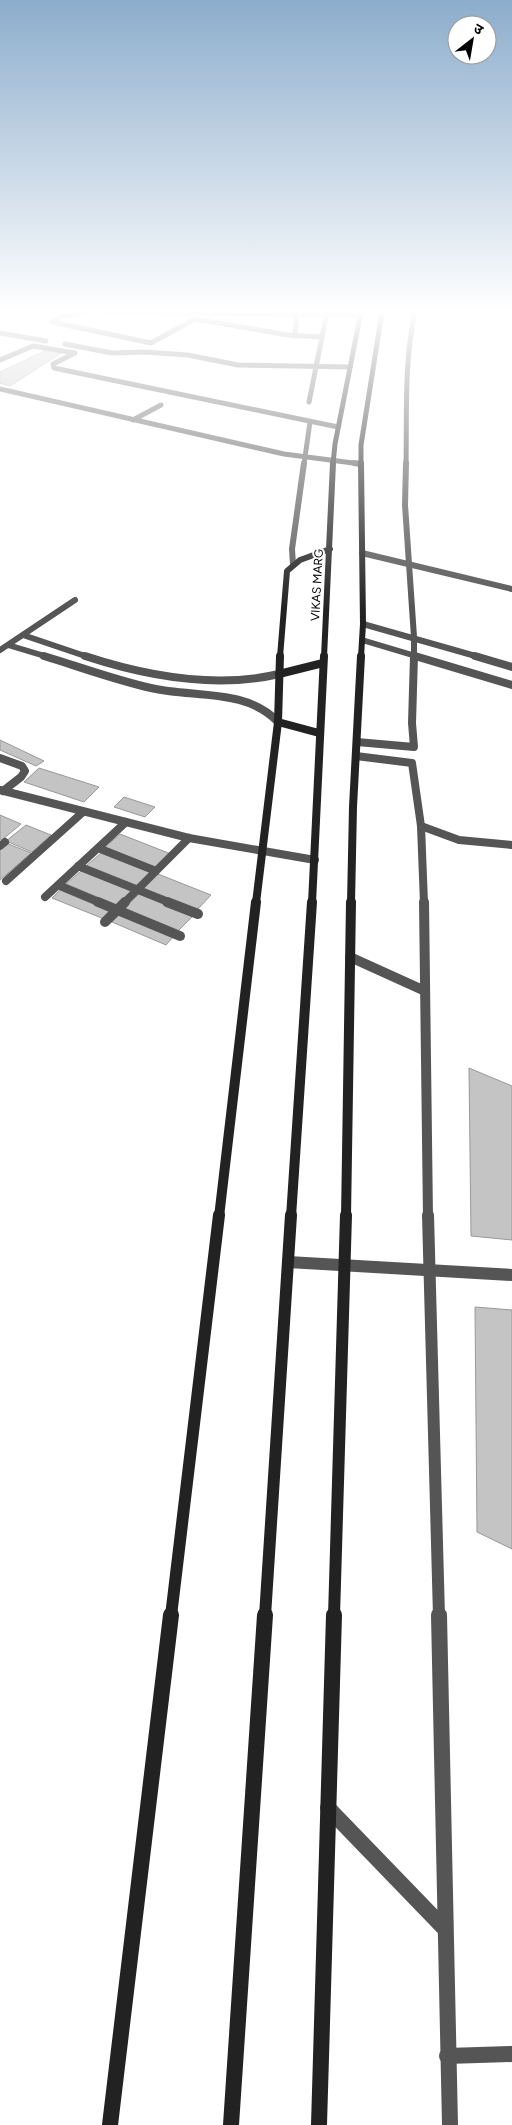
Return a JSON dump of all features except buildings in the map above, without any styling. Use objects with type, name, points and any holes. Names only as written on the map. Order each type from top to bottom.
[{"type":"main road","name":"VIKAS MARG","points":[[230,2125],[315,860],[333,462],[341,411]]},
{"type":"main road","points":[[319,2125],[345,1265],[350,957],[356,756],[363,624],[360,445],[366,411]]},
{"type":"main road","points":[[110,2125],[261,850],[278,722],[279,674],[287,571],[293,565],[330,549]]},
{"type":"main road","points":[[279,674],[323,663]]},
{"type":"main road","points":[[278,722],[320,733]]},
{"type":"street","points":[[94,411],[304,458],[361,464]]},
{"type":"street","points":[[133,420],[149,411]]},
{"type":"street","points":[[259,411],[338,427]]},
{"type":"street","points":[[407,411],[406,505],[414,637],[412,722],[414,747],[412,763],[421,826],[429,1270],[450,2125]]},
{"type":"street","points":[[293,565],[292,549],[310,422]]},
{"type":"street","points":[[362,553],[512,588]]},
{"type":"street","points":[[0,650],[75,600]]},
{"type":"street","points":[[363,624],[414,637],[512,667]]},
{"type":"street","points":[[23,635],[140,672],[192,678],[252,679],[279,674]]},
{"type":"street","points":[[362,640],[512,685]]},
{"type":"street","points":[[8,645],[151,688],[227,698],[254,705],[267,710],[278,722]]},
{"type":"street","points":[[188,693],[192,678]]},
{"type":"street","points":[[357,742],[414,747]]},
{"type":"street","points":[[356,756],[412,763]]},
{"type":"street","points":[[0,758],[22,766],[25,770],[21,777],[1,791]]},
{"type":"street","points":[[1,791],[189,838],[315,860]]},
{"type":"street","points":[[6,881],[83,812]]},
{"type":"street","points":[[45,897],[126,822]]},
{"type":"street","points":[[421,826],[459,840],[512,845]]},
{"type":"street","points":[[105,922],[189,838]]},
{"type":"street","points":[[98,848],[156,871]]},
{"type":"street","points":[[78,866],[198,914]]},
{"type":"street","points":[[58,885],[180,936]]},
{"type":"street","points":[[350,957],[425,991]]},
{"type":"street","points":[[288,1262],[512,1275]]},
{"type":"street","points":[[328,1808],[444,1928]]},
{"type":"street","points":[[447,2056],[512,2054]]}]
